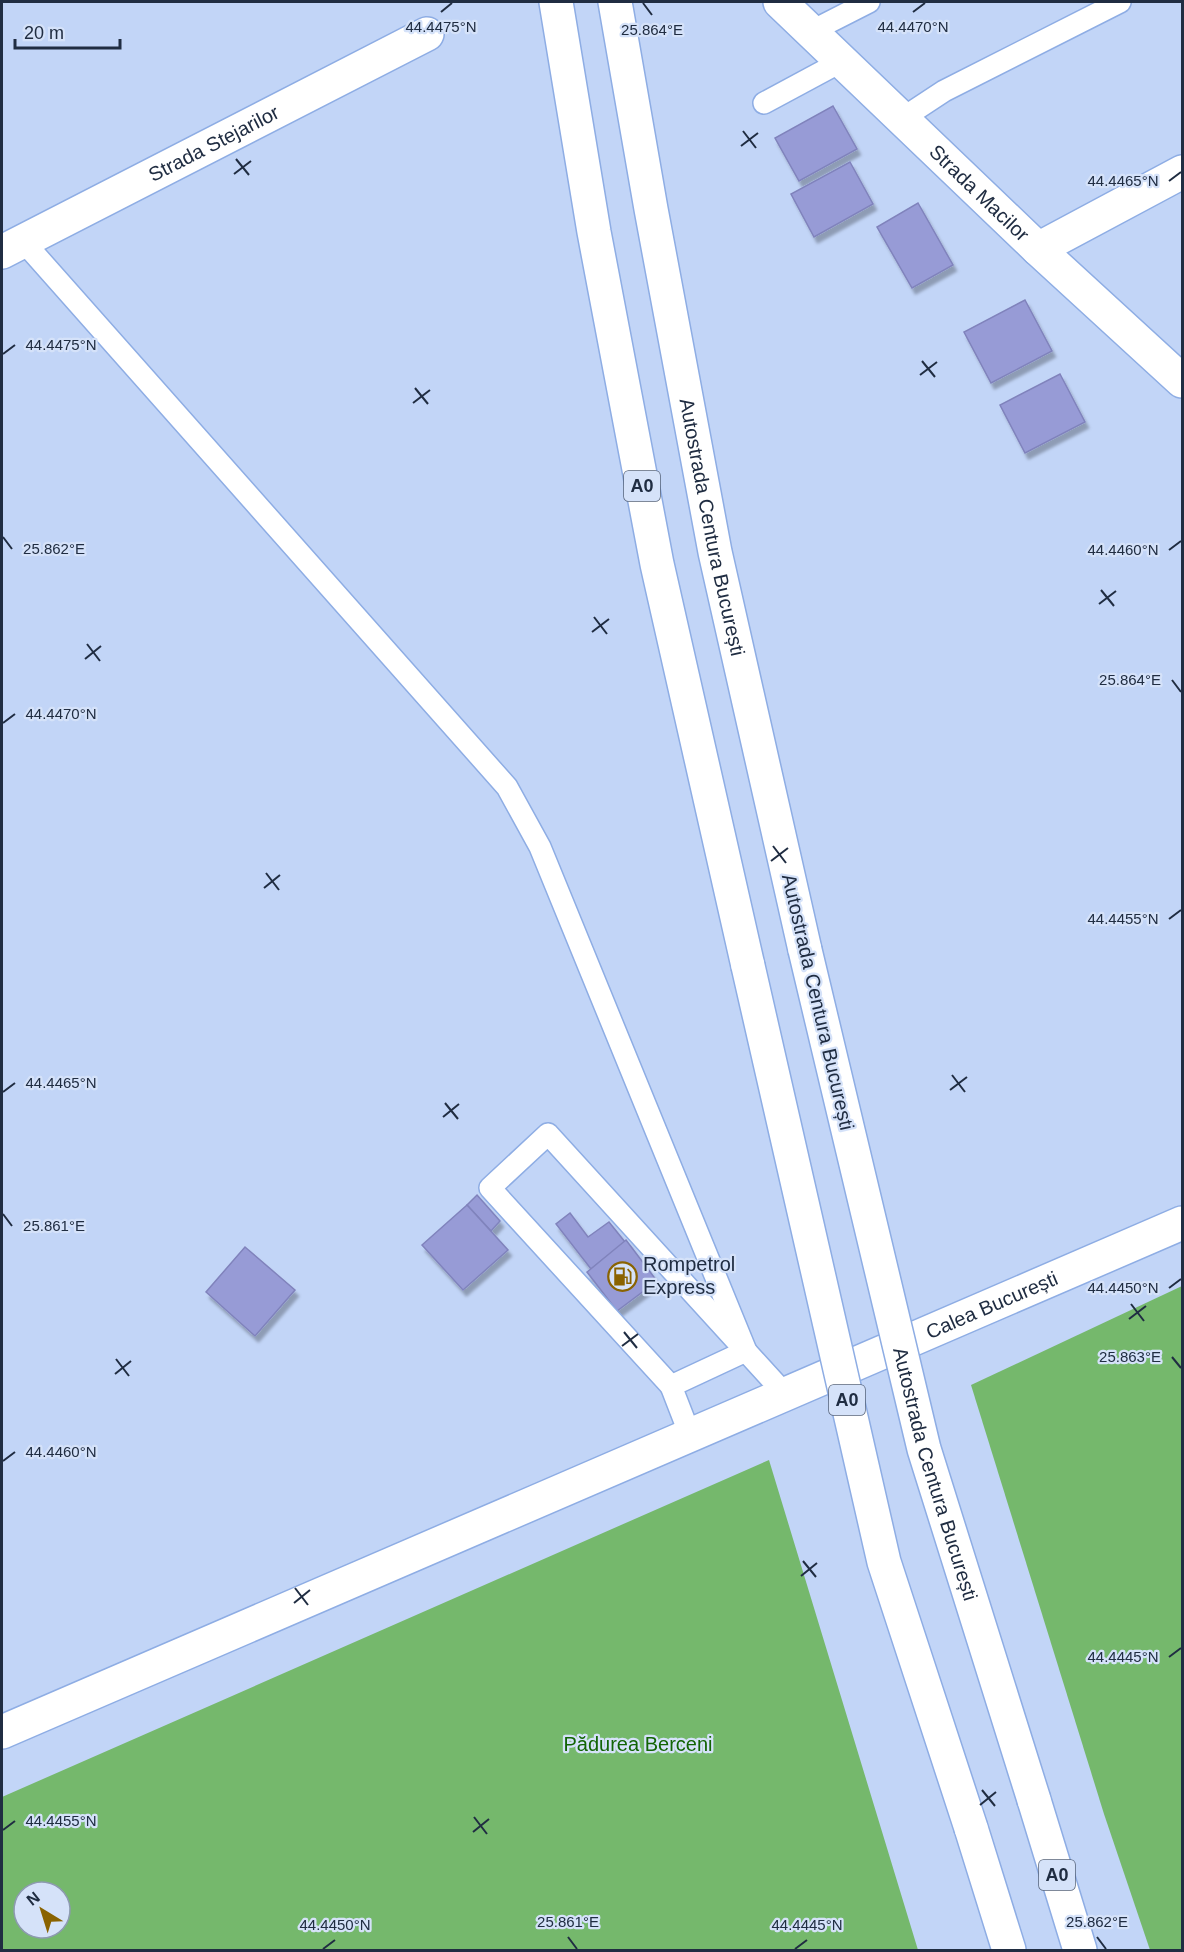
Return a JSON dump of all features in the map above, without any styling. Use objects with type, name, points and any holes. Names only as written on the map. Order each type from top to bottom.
[{"type":"main road","name":"A0","points":[[556,2],[594,232],[657,564],[884,1562],[1009,1950]]},
{"type":"main road","name":"Autostrada Centura București","points":[[615,2],[715,552],[805,950],[924,1449],[1080,1950]]},
{"type":"main road","name":"Strada Macilor","points":[[780,2],[844,60],[1038,249],[1182,381]]},
{"type":"main road","name":"Strada Stejarilor","points":[[12,247],[427,34]]},
{"type":"main road","points":[[1038,249],[1182,172]]},
{"type":"main road","name":"Calea București","points":[[2,1732],[1182,1223]]},
{"type":"lane","points":[[812,31],[869,2]]},
{"type":"lane","points":[[903,118],[944,91],[1120,2]]},
{"type":"lane","points":[[764,103],[844,60]]},
{"type":"lane","points":[[12,247],[507,788],[540,847],[746,1351]]},
{"type":"lane","points":[[690,1435],[671,1386],[490,1188],[548,1134],[785,1394]]},
{"type":"lane","points":[[671,1386],[746,1351]]},
{"type":"green space","points":[[1182,1286],[1182,1950],[1150,1950],[1104,1814],[971,1385]]},
{"type":"green space","name":"Pădurea Berceni","points":[[769,1460],[918,1950],[2,1950],[2,1797]]},
{"type":"building","points":[[833,106],[857,149],[799,181],[775,138]]},
{"type":"building","points":[[850,162],[873,204],[814,237],[791,194]]},
{"type":"building","points":[[918,203],[953,265],[912,288],[877,227]]},
{"type":"building","points":[[1025,300],[1052,351],[991,383],[964,332]]},
{"type":"building","points":[[1060,374],[1085,422],[1025,453],[1000,405]]},
{"type":"building","points":[[477,1195],[500,1221],[491,1231],[467,1205]]},
{"type":"building","points":[[467,1205],[508,1250],[463,1290],[422,1245]]},
{"type":"building","points":[[570,1213],[588,1237],[609,1222],[625,1242],[591,1269],[556,1224]]},
{"type":"building","name":"Rompetrol Express","points":[[626,1240],[657,1281],[617,1311],[587,1272]]},
{"type":"building","points":[[245,1247],[295,1290],[255,1336],[206,1292]]},
{"type":"place","name":"Rompetrol Express","points":[[622,1276]]}]
